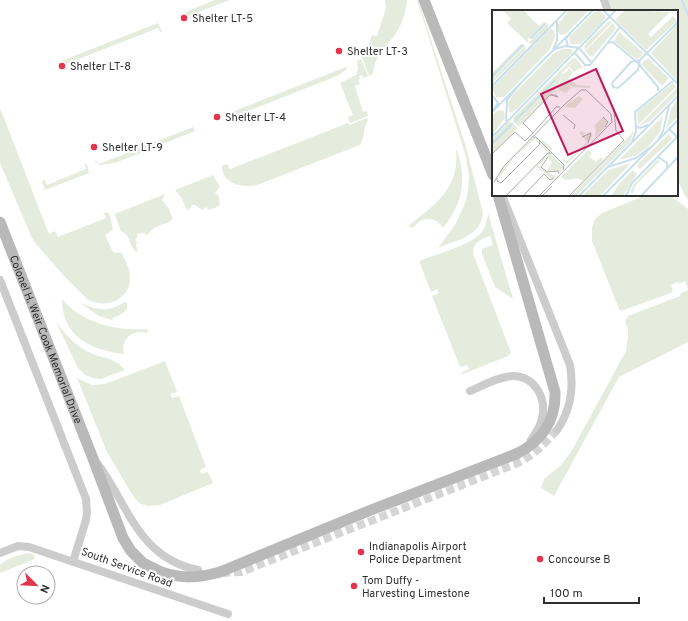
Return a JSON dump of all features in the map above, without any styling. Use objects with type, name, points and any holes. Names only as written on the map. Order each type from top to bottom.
[{"type":"street","points":[[424,0],[492,170]]},
{"type":"street","points":[[604,0],[608,10]]},
{"type":"street","name":"Colonel H. Weir Cook Memorial Drive","points":[[0,222],[126,544],[143,563],[161,572],[188,578],[220,572],[371,510],[516,454],[533,444],[540,437],[548,425],[554,406],[555,392],[498,196]]},
{"type":"street","points":[[502,196],[570,365],[572,376],[571,398],[564,419],[557,430]]},
{"type":"street","name":"South Service Road","points":[[0,280],[86,499],[86,520],[73,562],[228,614]]},
{"type":"street","points":[[470,391],[501,378],[511,376],[525,378],[535,386],[540,393],[543,402],[542,422],[530,441],[516,454]]},
{"type":"street","points":[[92,456],[105,474],[138,530],[150,545],[168,560],[182,566],[198,570]]},
{"type":"street","points":[[0,553],[12,548],[24,546],[73,562]]},
{"type":"green space","points":[[215,0],[230,0],[185,17],[184,14],[190,10]]},
{"type":"green space","points":[[385,0],[407,0],[406,10],[399,28],[377,58],[373,74],[369,76],[361,55],[367,51],[372,35],[377,36],[386,8]]},
{"type":"green space","points":[[417,0],[466,147],[483,213],[478,227],[473,233],[460,240],[438,248],[456,223],[466,201],[469,175],[465,154]]},
{"type":"green space","points":[[608,0],[688,0],[688,200],[678,180],[678,10],[613,10]]},
{"type":"green space","points":[[158,23],[162,31],[161,33],[158,28],[66,64],[67,69],[65,70],[61,61]]},
{"type":"green space","points":[[361,59],[368,76],[364,78],[362,75],[359,76],[360,79],[358,80],[360,84],[355,86],[363,112],[367,111],[368,116],[350,123],[348,117],[353,115],[340,83],[356,75],[358,69],[357,61]]},
{"type":"green space","points":[[346,67],[347,69],[337,76],[233,117],[225,118],[224,115]]},
{"type":"green space","points":[[0,108],[49,234],[55,231],[58,237],[106,218],[104,213],[107,212],[110,215],[113,230],[105,235],[113,252],[122,253],[130,274],[129,285],[126,292],[116,301],[101,303],[87,299],[64,276],[32,238],[0,163]]},
{"type":"green space","points":[[367,118],[368,120],[360,145],[257,185],[246,186],[234,184],[225,177],[223,172],[222,166],[227,164],[230,169],[348,123],[350,125]]},
{"type":"green space","points":[[193,127],[195,131],[115,163],[99,165],[95,161],[96,160],[99,164]]},
{"type":"green space","points":[[456,150],[462,171],[462,181],[459,200],[450,219],[443,228],[436,221],[428,219],[420,221],[413,228],[408,226],[436,203],[450,185],[454,175]]},
{"type":"green space","points":[[85,164],[87,164],[89,173],[45,190],[42,182],[43,180],[45,180],[47,185],[86,169]]},
{"type":"green space","points":[[213,175],[220,187],[215,193],[219,196],[220,205],[209,210],[206,207],[202,210],[195,205],[192,205],[189,210],[187,210],[182,199],[175,190]]},
{"type":"green space","points":[[165,194],[162,200],[169,209],[173,219],[154,228],[147,235],[142,233],[137,234],[137,238],[135,240],[137,242],[136,246],[138,250],[136,252],[127,235],[121,231],[113,209],[115,214]]},
{"type":"green space","points":[[644,196],[671,196],[688,209],[688,289],[685,281],[679,284],[678,282],[671,285],[673,290],[671,293],[621,311],[592,241],[592,228],[595,219],[602,213]]},
{"type":"green space","points":[[488,213],[513,299],[495,287],[482,254],[482,249],[493,245],[490,236],[476,244],[473,253],[511,353],[508,356],[463,374],[462,372],[469,369],[467,365],[460,367],[432,296],[439,293],[437,289],[431,292],[419,261],[469,242],[481,233],[487,221]]},
{"type":"green space","points":[[688,290],[688,342],[619,377],[554,496],[541,488],[544,479],[560,466],[571,452],[626,351],[628,329],[625,322],[628,316],[680,296],[681,293]]},
{"type":"green space","points":[[62,299],[70,308],[90,320],[124,329],[148,329],[147,333],[137,332],[129,336],[124,344],[124,354],[89,345],[73,332],[67,323],[63,312]]},
{"type":"green space","points":[[124,302],[127,303],[127,309],[122,314],[114,317],[112,320],[99,316],[82,304],[98,309],[109,309],[114,308]]},
{"type":"green space","points":[[57,324],[69,338],[82,349],[110,359],[118,363],[125,370],[101,379],[85,375],[78,368]]},
{"type":"green space","points":[[165,361],[177,392],[170,394],[172,398],[179,396],[206,467],[200,470],[201,474],[208,472],[213,483],[160,505],[148,506],[137,501],[107,452],[77,378],[92,385],[105,384]]},
{"type":"green space","points":[[29,553],[34,555],[35,559],[20,565],[16,565],[16,567],[0,573],[0,565],[6,560]]},
{"type":"waterway","points":[[682,0],[688,15]]},
{"type":"tunnel","points":[[222,573],[241,572],[518,463],[539,449],[557,430]]},
{"type":"place","name":"Shelter LT-5","points":[[184,18]]},
{"type":"place","name":"Shelter LT-3","points":[[339,51]]},
{"type":"place","name":"Shelter LT-8","points":[[62,66]]},
{"type":"place","name":"Shelter LT-4","points":[[217,117]]},
{"type":"place","name":"Shelter LT-9","points":[[94,147]]},
{"type":"place","name":"Indianapolis Airport Police Department","points":[[361,552]]},
{"type":"place","name":"Concourse B","points":[[540,559]]},
{"type":"place","name":"Tom Duffy - Harvesting Limestone","points":[[354,586]]}]
